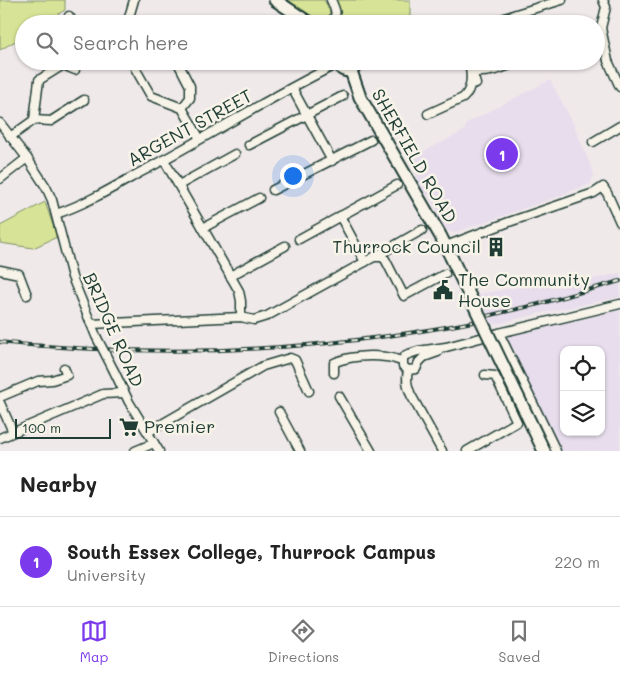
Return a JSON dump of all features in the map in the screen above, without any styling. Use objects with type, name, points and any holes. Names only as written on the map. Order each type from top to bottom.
[{"type":"main road","points":[[276,0],[298,15]]},
{"type":"main road","name":"SHERFIELD ROAD","points":[[355,70],[360,98],[446,246],[544,451]]},
{"type":"street","points":[[130,15],[134,0]]},
{"type":"street","points":[[331,0],[336,10],[335,15]]},
{"type":"street","points":[[513,15],[562,0]]},
{"type":"street","points":[[604,15],[607,1]]},
{"type":"street","points":[[605,47],[608,61],[620,87]]},
{"type":"street","points":[[34,120],[39,80],[53,70]]},
{"type":"street","points":[[136,70],[151,96],[182,108],[200,140]]},
{"type":"street","points":[[182,70],[190,86],[190,98],[182,108]]},
{"type":"street","name":"ARGENT STREET","points":[[56,214],[71,209],[164,160],[324,70]]},
{"type":"street","points":[[472,71],[482,73],[498,70]]},
{"type":"street","points":[[472,71],[476,84]]},
{"type":"street","points":[[428,114],[463,98],[470,86],[472,71]]},
{"type":"street","points":[[292,88],[332,161]]},
{"type":"street","points":[[249,145],[343,96]]},
{"type":"street","points":[[10,137],[34,120],[51,121],[84,100]]},
{"type":"street","name":"BRIDGE ROAD","points":[[0,123],[46,187],[52,200],[72,277],[96,336],[124,393],[159,451]]},
{"type":"street","points":[[593,142],[620,126]]},
{"type":"street","points":[[273,190],[372,140]]},
{"type":"street","points":[[179,185],[235,154]]},
{"type":"street","points":[[0,179],[26,158]]},
{"type":"street","points":[[164,160],[239,290],[241,317]]},
{"type":"street","points":[[299,238],[396,185]]},
{"type":"street","points":[[446,246],[594,193],[603,187],[620,222]]},
{"type":"street","points":[[203,228],[260,198]]},
{"type":"street","points":[[340,216],[365,262]]},
{"type":"street","points":[[91,324],[241,317],[254,320],[266,316],[422,230]]},
{"type":"street","points":[[230,276],[285,246]]},
{"type":"street","points":[[374,257],[381,256],[385,260],[404,296],[444,274]]},
{"type":"street","points":[[0,270],[19,274],[27,295]]},
{"type":"street","points":[[446,348],[418,351],[404,356],[402,361],[404,368],[408,370],[416,369],[424,357],[446,348],[620,304]]},
{"type":"street","points":[[500,333],[556,451]]},
{"type":"street","points":[[412,354],[417,356],[419,362]]},
{"type":"street","points":[[334,373],[334,363],[338,360],[365,356],[387,357],[402,361]]},
{"type":"street","points":[[148,432],[263,366],[290,358],[295,360],[309,391]]},
{"type":"street","points":[[0,397],[38,381],[52,380],[67,375],[64,368]]},
{"type":"street","points":[[408,370],[406,379],[408,386],[442,451]]},
{"type":"street","points":[[467,451],[518,422],[495,376],[485,375]]},
{"type":"street","points":[[0,438],[103,394],[124,393]]},
{"type":"street","points":[[339,396],[371,451]]},
{"type":"street","points":[[0,403],[13,432]]},
{"type":"street","points":[[279,412],[300,451]]},
{"type":"street","points":[[135,451],[154,443]]},
{"type":"shaded area","points":[[550,80],[573,123],[594,174],[590,184],[453,233],[446,230],[436,215],[437,211],[429,197],[416,182],[418,178],[409,159],[464,131],[467,123]]},
{"type":"shaded area","points":[[620,273],[620,297],[492,325],[478,294],[550,282],[552,288]]},
{"type":"shaded area","points":[[620,310],[620,451],[557,451],[506,337]]},
{"type":"green space","points":[[0,0],[65,0],[65,10],[57,15],[15,15],[15,41],[0,50]]},
{"type":"green space","points":[[284,0],[324,0],[330,15],[307,15]]},
{"type":"green space","points":[[335,0],[410,0],[410,15],[339,15],[340,11]]},
{"type":"green space","points":[[45,202],[57,237],[33,248],[0,243],[0,226]]},
{"type":"railway","points":[[487,316],[539,304],[620,281]]},
{"type":"railway","points":[[0,342],[143,351],[285,347],[379,337],[473,322]]},
{"type":"place","name":"South Essex College, Thurrock Campus","points":[[502,154]]},
{"type":"place","name":"Thurrock Council","points":[[496,247]]},
{"type":"place","name":"The Community House","points":[[443,290]]},
{"type":"place","name":"Premier","points":[[129,427]]}]
